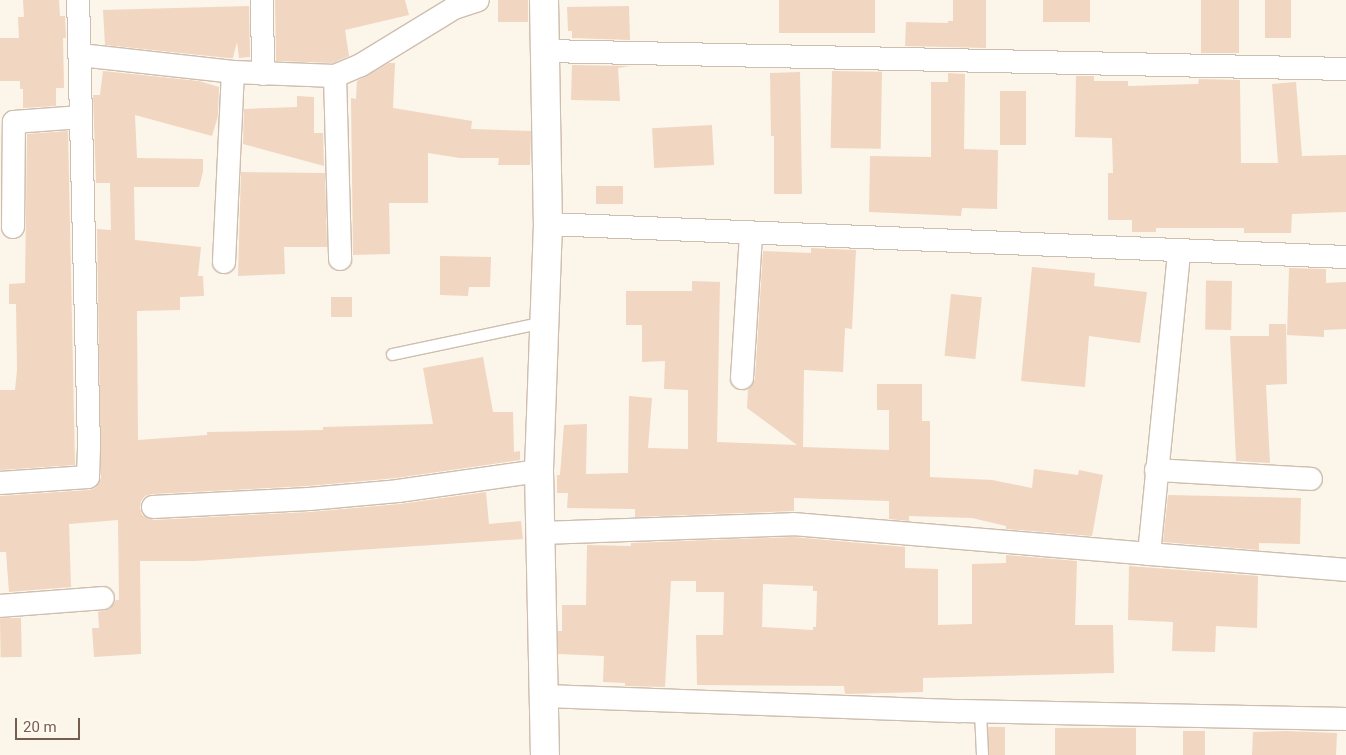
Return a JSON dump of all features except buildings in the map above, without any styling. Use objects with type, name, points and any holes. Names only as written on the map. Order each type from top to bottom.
[{"type":"street","points":[[0,483],[88,477],[89,446],[78,0]]},
{"type":"street","points":[[262,0],[263,74]]},
{"type":"street","points":[[80,55],[233,72],[335,76],[361,65],[454,8],[478,0]]},
{"type":"street","points":[[544,0],[548,224],[539,471],[545,755]]},
{"type":"street","points":[[546,51],[1346,69]]},
{"type":"street","points":[[224,262],[233,72]]},
{"type":"street","points":[[335,76],[340,259]]},
{"type":"street","points":[[13,227],[14,122],[81,117]]},
{"type":"street","points":[[548,224],[1346,257]]},
{"type":"street","points":[[742,378],[751,233]]},
{"type":"street","points":[[1149,554],[1179,251]]},
{"type":"street","points":[[1156,470],[1311,479]]},
{"type":"street","points":[[153,507],[309,499],[398,492],[539,471]]},
{"type":"street","points":[[541,533],[794,524],[1346,570]]},
{"type":"street","points":[[0,606],[103,598]]},
{"type":"street","points":[[545,696],[980,712],[1346,719]]},
{"type":"lane","points":[[392,354],[544,322]]},
{"type":"lane","points":[[980,712],[982,755]]}]
